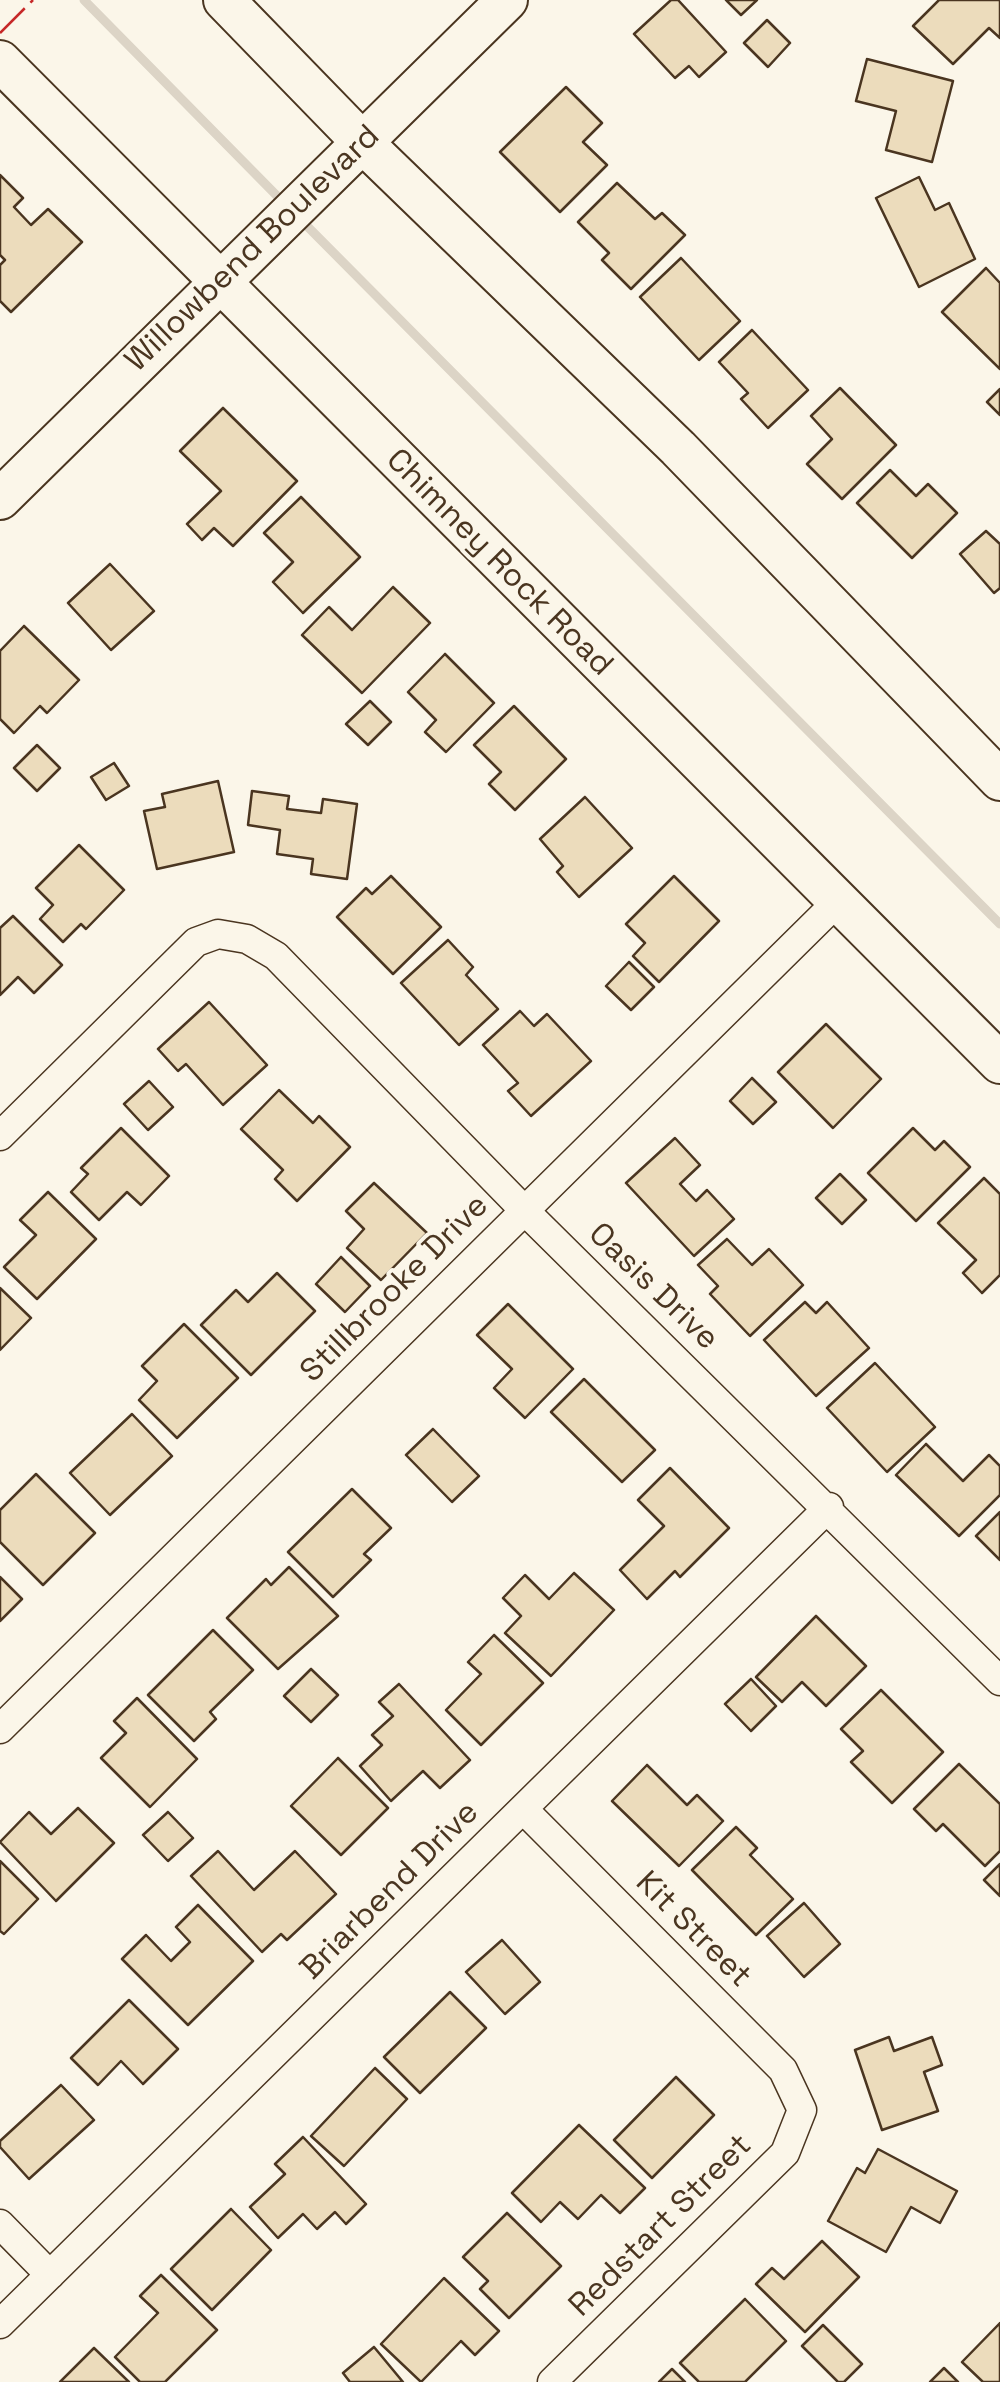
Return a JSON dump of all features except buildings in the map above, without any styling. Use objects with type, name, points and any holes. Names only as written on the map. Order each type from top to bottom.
[{"type":"main road","points":[[224,0],[363,143],[992,759]]},
{"type":"main road","name":"Willowbend Boulevard","points":[[0,498],[507,0]]},
{"type":"main road","name":"Chimney Rock Road","points":[[0,61],[1000,1063]]},
{"type":"street","name":"Stillbrooke Drive","points":[[0,1729],[839,900]]},
{"type":"street","name":"Oasis Drive","points":[[0,1136],[196,942],[218,934],[258,945],[276,956],[524,1210],[1000,1681]]},
{"type":"street","name":"Briarbend Drive","points":[[0,2324],[828,1507]]},
{"type":"street","name":"Kit Street","points":[[523,1809],[783,2070],[802,2110]]},
{"type":"street","name":"Redstart Street","points":[[552,2382],[785,2153],[802,2110]]},
{"type":"street","points":[[0,2224],[50,2275]]},
{"type":"waterway","points":[[84,0],[286,205]]},
{"type":"waterway","points":[[300,219],[1000,924]]},
{"type":"power","points":[[0,33],[33,0]]}]
